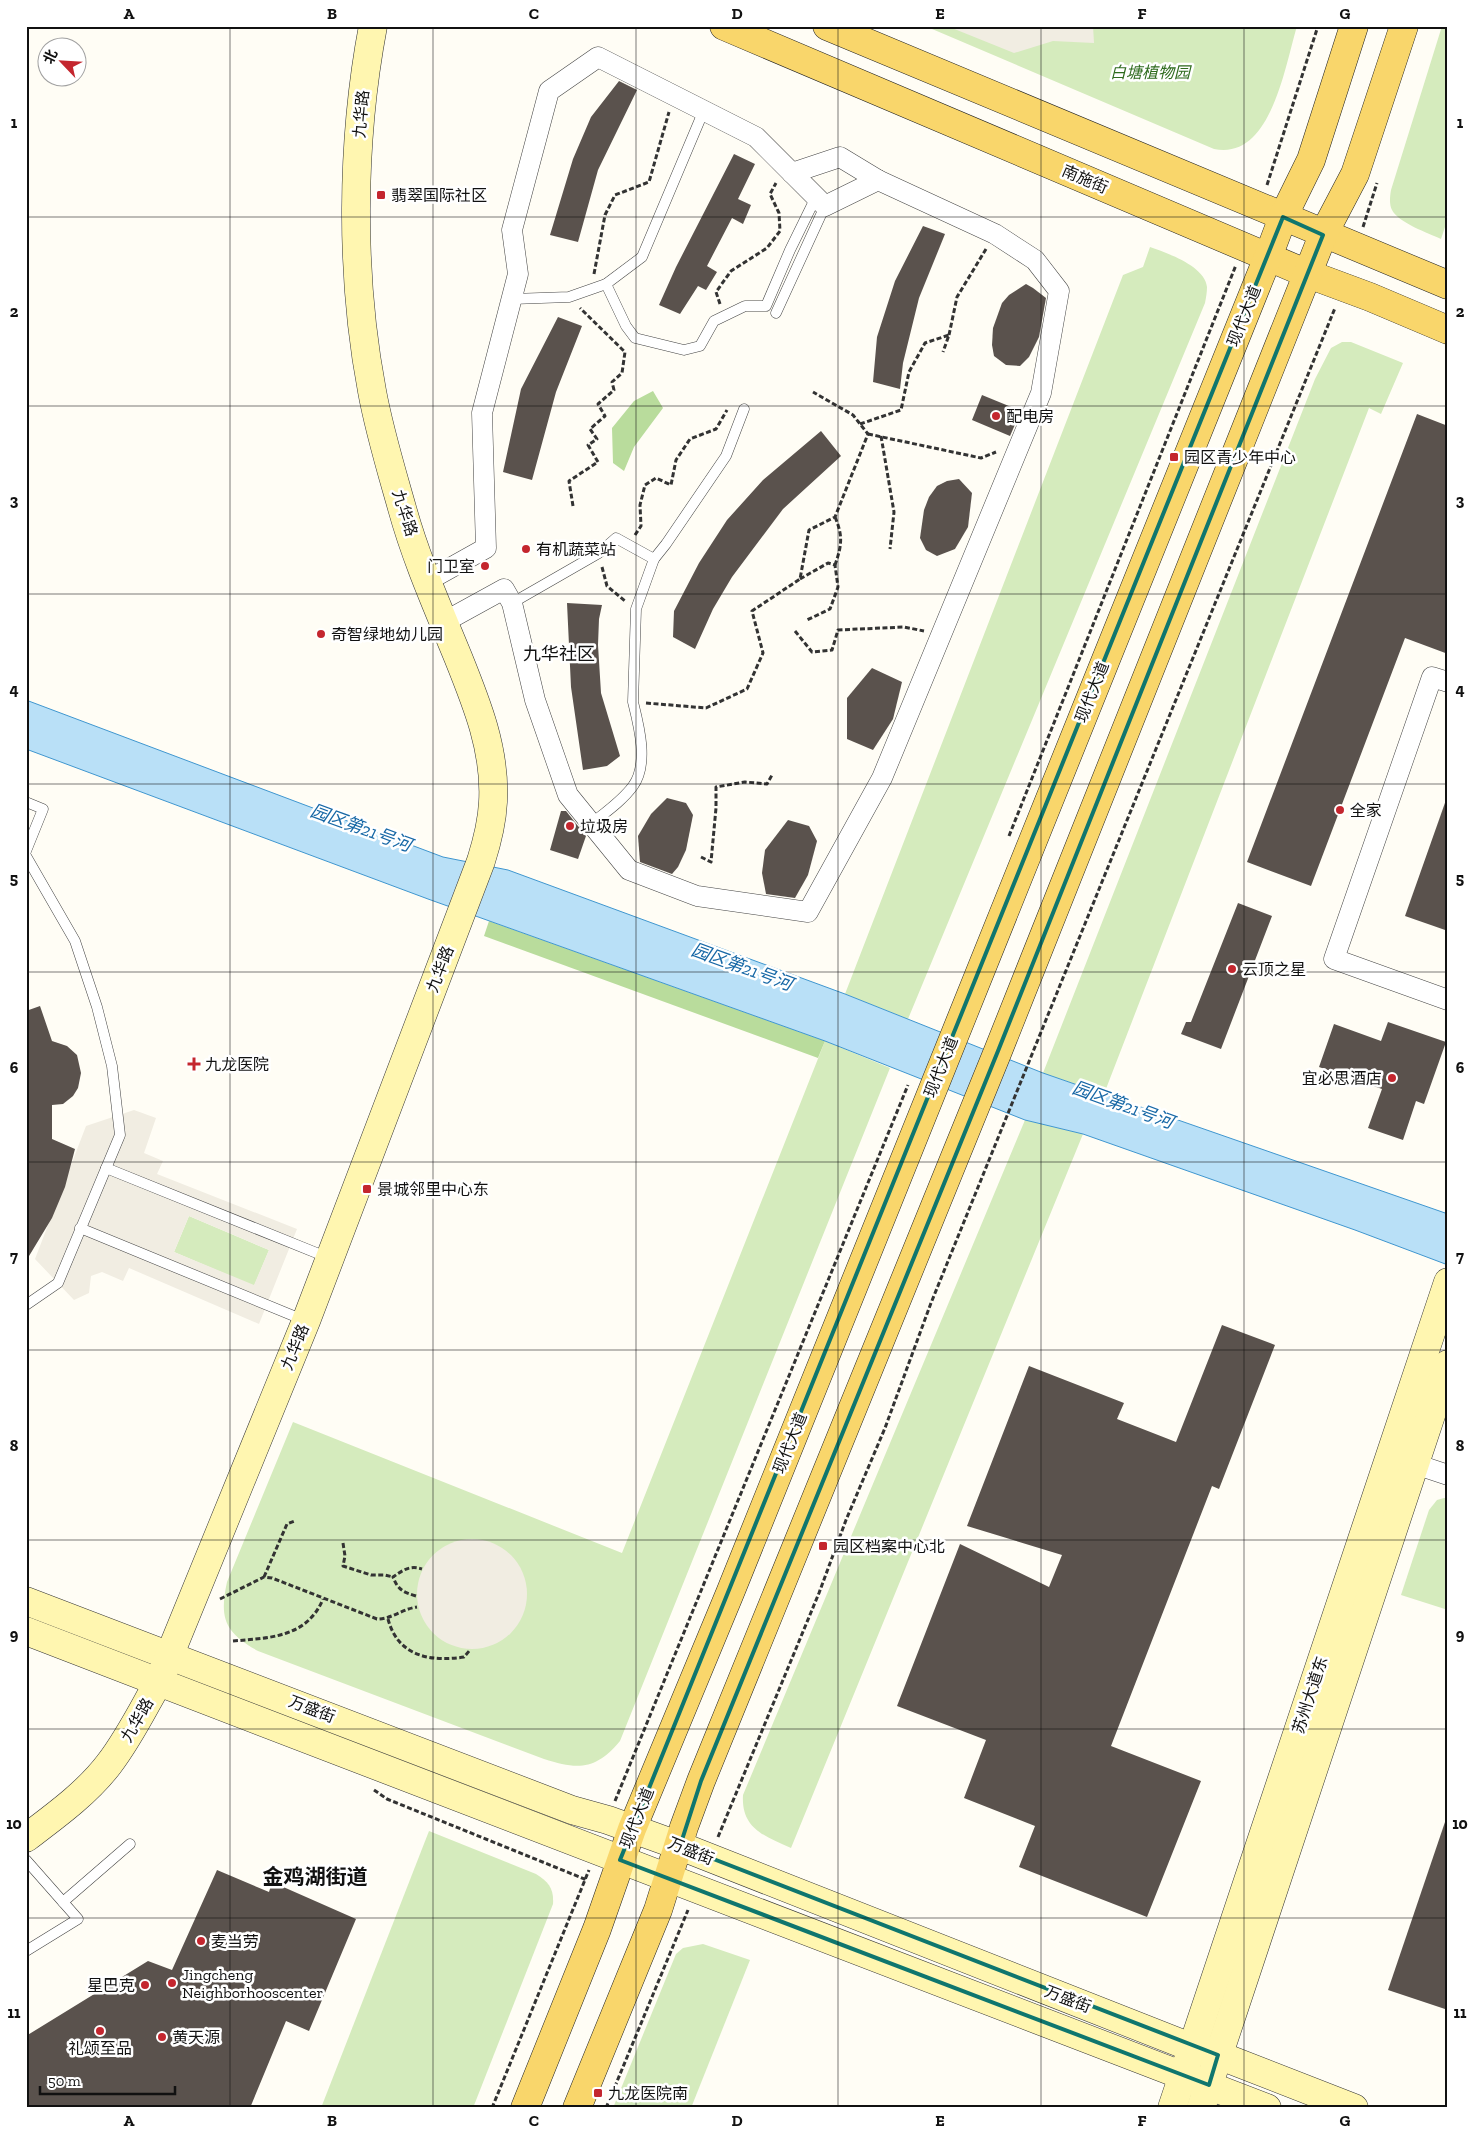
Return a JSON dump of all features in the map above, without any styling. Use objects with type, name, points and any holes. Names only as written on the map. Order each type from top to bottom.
[{"type":"main road","name":"九华路","points":[[26,1838],[82,1793],[108,1765],[125,1742],[159,1681],[306,1321],[463,912],[489,833],[493,801],[489,744],[483,718],[427,581],[402,510],[372,391],[364,339],[356,211],[358,142],[365,69],[373,26]]},
{"type":"main road","name":"南施街","points":[[724,26],[1308,274],[1448,330]]},
{"type":"main road","points":[[828,26],[1323,235],[1448,285]]},
{"type":"main road","name":"现代大道","points":[[525,2108],[597,1929],[609,1855],[620,1824],[734,1584],[921,1085],[955,1034],[1268,257],[1271,212],[1311,160],[1354,26]]},
{"type":"main road","points":[[577,2108],[670,1878],[684,1827],[705,1772],[977,1104],[1323,235],[1355,174],[1404,26]]},
{"type":"main road","name":"苏州大道东","points":[[1205,2097],[1205,2051],[1401,1459],[1448,1282]]},
{"type":"main road","name":"苏州大道东","points":[[1401,1459],[1448,1364]]},
{"type":"main road","name":"万盛街","points":[[26,1601],[572,1810],[620,1824],[680,1846],[1354,2108]]},
{"type":"main road","name":"万盛街","points":[[26,1631],[1183,2075],[1205,2097],[1268,2108]]},
{"type":"main road","name":"苏州大道东","points":[[1172,2108],[1183,2075],[1205,2051]]},
{"type":"street","points":[[427,581],[486,548],[482,413],[518,274],[512,230],[549,91],[598,58],[756,138],[820,201],[878,180]]},
{"type":"street","points":[[444,622],[504,589],[512,603],[534,700],[568,795],[629,870],[697,896],[808,912],[882,778],[1041,393],[1059,291],[1035,260],[995,234],[878,180],[840,157],[788,169]]},
{"type":"street","points":[[1448,682],[1432,677],[1334,959],[1448,1000]]},
{"type":"street","points":[[1401,1459],[1448,1475]]},
{"type":"lane","points":[[512,299],[569,297],[606,284],[642,257],[704,110]]},
{"type":"lane","points":[[606,284],[626,326],[635,338],[684,350],[700,346],[714,321],[745,306],[766,306],[790,250],[820,201]]},
{"type":"lane","points":[[776,313],[820,201]]},
{"type":"lane","points":[[592,823],[620,801],[634,785],[642,761],[636,715],[632,702],[636,609],[654,559],[726,456],[744,409]]},
{"type":"lane","points":[[512,603],[599,553],[616,538],[630,544],[654,559]]},
{"type":"lane","points":[[26,802],[43,809],[26,851]]},
{"type":"lane","points":[[26,856],[74,941],[97,1007],[112,1066],[120,1135],[58,1283],[26,1305]]},
{"type":"lane","points":[[106,1168],[330,1258]]},
{"type":"lane","points":[[80,1228],[306,1321]]},
{"type":"lane","points":[[63,1902],[130,1844]]},
{"type":"lane","points":[[26,1860],[78,1919],[26,1951]]},
{"type":"path","points":[[1271,212],[1283,138],[1318,26]]},
{"type":"path","points":[[592,289],[605,215],[615,195],[649,182],[669,116],[667,92]]},
{"type":"path","points":[[723,317],[716,292],[731,271],[767,248],[780,230],[779,213],[770,194],[788,169]]},
{"type":"path","points":[[1357,247],[1379,178]]},
{"type":"path","points":[[943,352],[957,297],[995,234]]},
{"type":"path","points":[[1007,839],[1243,246]]},
{"type":"path","points":[[709,1858],[819,1593],[846,1520],[885,1428],[931,1303],[1344,288]]},
{"type":"path","points":[[569,297],[625,352],[622,373],[612,382],[614,390],[598,404],[605,416],[590,429],[598,440],[588,445],[598,462],[569,481],[573,506]]},
{"type":"path","points":[[860,424],[901,410],[910,372],[924,343],[949,334]]},
{"type":"path","points":[[813,392],[853,415],[868,434],[982,458],[997,451],[1014,458]]},
{"type":"path","points":[[630,544],[641,526],[640,505],[645,485],[656,478],[671,486],[676,460],[690,439],[716,429],[728,409]]},
{"type":"path","points":[[800,579],[809,530],[835,517],[868,434]]},
{"type":"path","points":[[882,436],[894,512],[890,549]]},
{"type":"path","points":[[807,620],[830,609],[838,587],[835,565],[841,548],[841,532],[835,517]]},
{"type":"path","points":[[599,553],[607,586],[636,609]]},
{"type":"path","points":[[632,702],[706,708],[747,689],[763,653],[752,611],[828,563],[835,565]]},
{"type":"path","points":[[795,631],[812,652],[832,650],[838,630],[904,627],[941,635]]},
{"type":"path","points":[[700,857],[711,862],[716,787],[745,782],[766,784],[772,775]]},
{"type":"path","points":[[620,1824],[921,1085]]},
{"type":"path","points":[[264,1577],[287,1524],[295,1521]]},
{"type":"path","points":[[342,1543],[345,1556],[342,1566],[371,1575],[393,1577],[405,1569],[415,1567],[422,1569]]},
{"type":"path","points":[[220,1599],[264,1577],[272,1578],[377,1620],[388,1620],[396,1613],[417,1607]]},
{"type":"path","points":[[393,1577],[396,1586],[403,1592],[416,1596]]},
{"type":"path","points":[[232,1641],[278,1637],[294,1630],[319,1609],[323,1599]]},
{"type":"path","points":[[388,1620],[392,1633],[400,1644],[414,1653],[443,1660],[464,1657],[470,1650]]},
{"type":"path","points":[[492,2108],[609,1855]]},
{"type":"path","points":[[606,2108],[696,1889]]},
{"type":"highlighted area","points":[[1283,217],[1323,235],[998,1051],[701,1781],[680,1846],[1218,2055],[1209,2085],[620,1860]]},
{"type":"green space","name":"白塘植物园","points":[[925,26],[1297,26],[1280,86],[1262,126],[1249,140],[1233,149],[1214,149]]},
{"type":"green space","points":[[1442,26],[1448,26],[1448,218],[1441,239],[1401,219],[1392,210],[1390,200],[1391,190]]},
{"type":"green space","points":[[1150,247],[1184,261],[1200,273],[1205,279],[1207,287],[1205,303],[908,1019],[845,994],[1123,275],[1143,267]]},
{"type":"green space","points":[[1342,342],[1351,342],[1403,363],[1381,414],[1369,408],[1104,1094],[1043,1073],[1315,379],[1331,348]]},
{"type":"green space","points":[[653,391],[663,408],[634,447],[624,471],[613,463],[612,428],[634,401]]},
{"type":"green space","points":[[489,921],[825,1041],[818,1058],[484,936]]},
{"type":"green space","points":[[825,1041],[890,1068],[620,1741],[611,1751],[603,1758],[586,1765],[577,1766],[556,1763],[258,1651],[238,1637],[227,1623],[225,1615],[224,1606],[227,1582],[293,1422],[622,1553]]},
{"type":"green space","points":[[1025,1120],[1083,1134],[791,1848],[763,1835],[750,1823],[743,1806],[743,1795]]},
{"type":"green space","points":[[189,1216],[269,1250],[254,1286],[174,1252]]},
{"type":"green space","points":[[1448,1498],[1448,1610],[1401,1595],[1429,1510],[1437,1500]]},
{"type":"green space","points":[[429,1831],[536,1874],[550,1886],[553,1894],[553,1904],[473,2108],[321,2108]]},
{"type":"green space","points":[[703,1944],[750,1960],[691,2108],[613,2108],[676,1954],[683,1948]]},
{"type":"shaded area","points":[[947,26],[1093,26],[1094,43],[1053,41],[1014,53]]},
{"type":"shaded area","points":[[134,1110],[156,1118],[144,1153],[163,1161],[157,1174],[297,1229],[259,1324],[129,1268],[123,1281],[102,1272],[91,1276],[89,1293],[74,1300],[35,1259],[86,1126]],"holes":[[[189,1216],[269,1250],[254,1285],[174,1252]]]},
{"type":"shaded area","points":[[472,1539],[493,1543],[511,1555],[523,1573],[527,1594],[523,1615],[511,1633],[493,1645],[472,1649],[451,1645],[433,1633],[421,1615],[417,1594],[421,1573],[433,1555],[451,1543]]},
{"type":"water","name":"园区第21号河","points":[[26,700],[443,857],[508,870],[845,994],[1043,1073],[1448,1214],[1448,1265],[1355,1230],[1083,1134],[1025,1120],[825,1041],[428,899],[26,749]]},
{"type":"building","points":[[619,81],[637,90],[598,170],[578,242],[550,235],[573,159],[591,117]]},
{"type":"building","points":[[734,154],[755,164],[738,199],[751,205],[743,224],[732,218],[707,266],[717,272],[706,290],[698,286],[680,314],[659,305],[676,267]]},
{"type":"building","points":[[923,226],[945,234],[919,298],[903,363],[900,389],[873,382],[877,337],[895,281]]},
{"type":"building","points":[[1026,284],[1046,298],[1039,337],[1029,357],[1020,366],[1006,365],[994,356],[992,345],[993,328],[1002,303],[1009,295]]},
{"type":"building","points":[[558,317],[582,326],[556,392],[532,480],[503,472],[521,389]]},
{"type":"building","name":"配电房","points":[[982,395],[1021,411],[1010,436],[972,420]]},
{"type":"building","points":[[1417,414],[1448,426],[1448,654],[1405,638],[1311,886],[1247,862]]},
{"type":"building","points":[[821,431],[841,456],[783,509],[732,577],[713,609],[695,649],[673,637],[674,611],[699,563],[727,520],[763,480]]},
{"type":"building","points":[[959,479],[972,493],[968,527],[955,549],[937,556],[926,550],[920,538],[924,510],[929,497],[937,486],[947,481]]},
{"type":"building","points":[[567,603],[602,605],[599,619],[598,645],[601,693],[620,756],[607,766],[583,770],[571,687]]},
{"type":"building","points":[[872,668],[902,682],[893,719],[873,750],[847,739],[847,698]]},
{"type":"building","points":[[667,798],[686,803],[693,815],[686,850],[678,867],[672,874],[640,862],[638,836],[651,814]]},
{"type":"building","points":[[1446,800],[1448,801],[1448,931],[1405,916]]},
{"type":"building","name":"垃圾房","points":[[561,811],[566,811],[586,836],[578,859],[550,850]]},
{"type":"building","points":[[788,820],[809,826],[817,841],[808,875],[795,898],[766,894],[762,873],[765,850]]},
{"type":"building","name":"云顶之星","points":[[1238,903],[1272,916],[1221,1049],[1181,1034],[1186,1022],[1191,1022]]},
{"type":"building","points":[[40,1006],[52,1041],[67,1046],[77,1055],[81,1073],[78,1088],[73,1096],[63,1104],[52,1105],[52,1139],[75,1149],[65,1187],[52,1218],[26,1261],[26,1011]]},
{"type":"building","name":"宜必思酒店","points":[[1388,1022],[1446,1042],[1424,1104],[1416,1101],[1403,1140],[1368,1128],[1382,1089],[1319,1067],[1334,1024],[1381,1041]]},
{"type":"building","points":[[1222,1325],[1275,1345],[1219,1489],[1212,1486],[1111,1746],[1201,1781],[1147,1917],[1019,1867],[1035,1826],[964,1798],[986,1740],[897,1706],[960,1544],[1049,1587],[1062,1555],[967,1526],[1029,1366],[1124,1403],[1117,1419],[1176,1442]]},
{"type":"building","points":[[1445,1822],[1448,1823],[1448,2010],[1388,1990]]},
{"type":"building","name":"Jingcheng Neighborhooscenter","points":[[217,1870],[269,1892],[272,1882],[356,1919],[309,2031],[286,2021],[250,2108],[26,2108],[26,2036],[148,1961],[172,1970]]},
{"type":"place","name":"翡翠国际社区","points":[[381,195]]},
{"type":"place","name":"配电房","points":[[996,416]]},
{"type":"place","name":"园区青少年中心","points":[[1174,457]]},
{"type":"place","name":"有机蔬菜站","points":[[526,549]]},
{"type":"place","name":"门卫室","points":[[485,566]]},
{"type":"place","name":"奇智绿地幼儿园","points":[[321,634]]},
{"type":"place","name":"全家","points":[[1340,810]]},
{"type":"place","name":"垃圾房","points":[[570,826]]},
{"type":"place","name":"云顶之星","points":[[1232,969]]},
{"type":"place","name":"九龙医院","points":[[194,1064]]},
{"type":"place","name":"宜必思酒店","points":[[1392,1078]]},
{"type":"place","name":"景城邻里中心东","points":[[367,1189]]},
{"type":"place","name":"园区档案中心北","points":[[823,1546]]},
{"type":"place","name":"麦当劳","points":[[201,1941]]},
{"type":"place","name":"Jingcheng Neighborhooscenter","points":[[172,1983]]},
{"type":"place","name":"星巴克","points":[[145,1985]]},
{"type":"place","name":"礼颂至品","points":[[100,2031]]},
{"type":"place","name":"黄天源","points":[[162,2037]]},
{"type":"place","name":"九龙医院南","points":[[598,2093]]},
{"type":"district","name":"九华社区","points":[[559,654]]},
{"type":"district","name":"金鸡湖街道","points":[[315,1876]]}]
